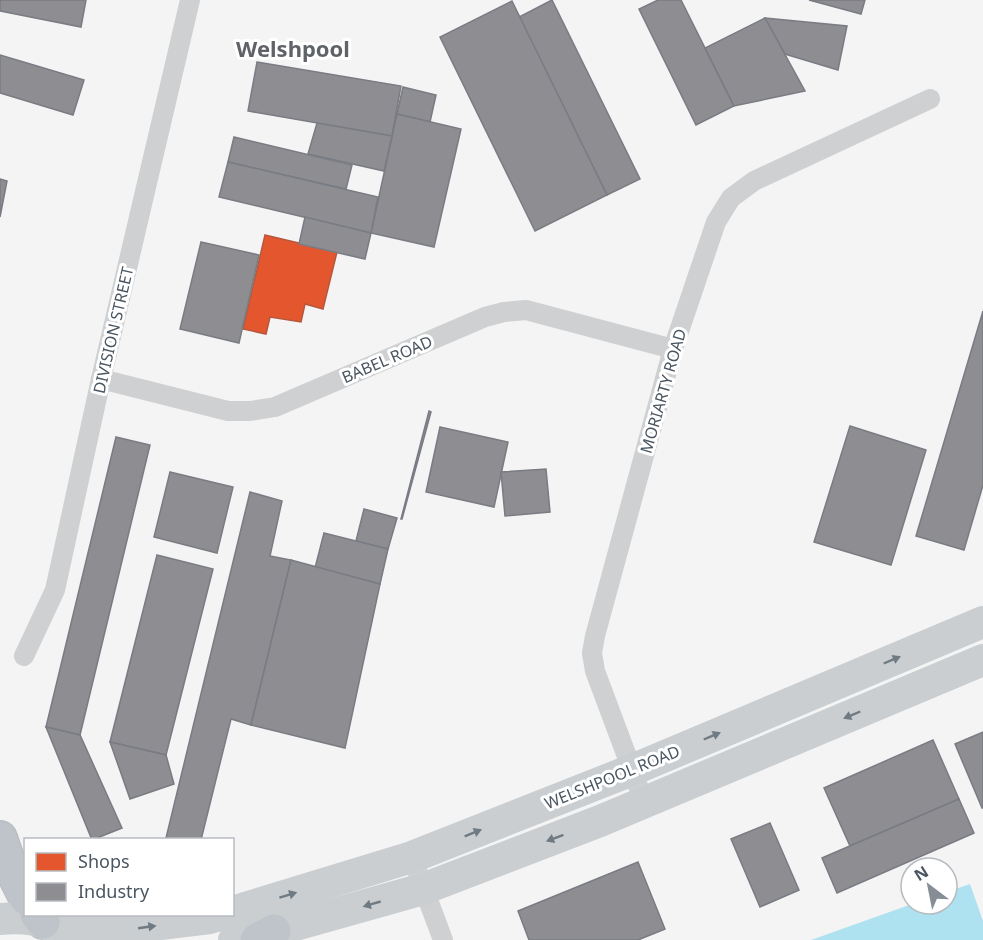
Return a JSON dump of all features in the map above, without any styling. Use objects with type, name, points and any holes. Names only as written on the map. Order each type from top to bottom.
[{"type":"highway","points":[[0,838],[9,864],[24,888]]},
{"type":"main road","name":"WELSHPOOL ROAD","points":[[234,911],[412,857],[632,770],[983,622]]},
{"type":"main road","points":[[234,940],[266,936],[423,889],[600,820],[983,660]]},
{"type":"main road","points":[[521,814],[581,806],[591,808],[600,820]]},
{"type":"main road","points":[[0,919],[44,920],[96,930],[130,929],[219,916]]},
{"type":"street","name":"DIVISION STREET","points":[[24,656],[55,590],[101,379],[190,0]]},
{"type":"street","name":"MORIARTY ROAD","points":[[644,802],[595,671],[592,653],[673,349],[716,222],[731,198],[754,181],[930,99]]},
{"type":"street","name":"BABEL ROAD","points":[[101,379],[228,411],[250,411],[274,407],[485,317],[526,310],[673,349]]},
{"type":"street","points":[[412,857],[443,940]]},
{"type":"water","points":[[970,884],[983,921],[983,940],[811,940],[899,909],[899,916],[959,916],[959,888]]},
{"type":"building: Shops","points":[[265,235],[337,252],[323,309],[305,304],[301,322],[270,317],[266,334],[243,329]]},
{"type":"building: Industry","points":[[0,0],[86,0],[81,27],[0,11]]},
{"type":"building: Industry","points":[[552,0],[640,179],[607,195],[519,17]]},
{"type":"building: Industry","points":[[658,0],[681,0],[734,106],[696,125],[639,9]]},
{"type":"building: Industry","points":[[809,0],[865,0],[861,14]]},
{"type":"building: Industry","points":[[512,1],[607,195],[535,231],[440,37]]},
{"type":"building: Industry","points":[[765,18],[847,26],[838,70],[785,54]]},
{"type":"building: Industry","points":[[765,18],[805,91],[734,106],[705,48]]},
{"type":"building: Industry","points":[[0,55],[84,80],[73,115],[0,93]]},
{"type":"building: Industry","points":[[257,62],[401,86],[392,136],[248,111]]},
{"type":"building: Industry","points":[[403,87],[436,95],[430,122],[397,114]]},
{"type":"building: Industry","points":[[397,114],[461,129],[434,247],[371,233]]},
{"type":"building: Industry","points":[[317,123],[392,136],[384,171],[308,154]]},
{"type":"building: Industry","points":[[234,137],[352,165],[346,189],[228,162]]},
{"type":"building: Industry","points":[[228,162],[378,197],[371,233],[219,197]]},
{"type":"building: Industry","points":[[0,179],[7,181],[0,217]]},
{"type":"building: Industry","points":[[305,217],[371,233],[365,259],[299,244]]},
{"type":"building: Industry","points":[[201,242],[259,255],[239,343],[180,329]]},
{"type":"building: Industry","points":[[983,311],[983,485],[964,550],[916,536]]},
{"type":"building: Industry","points":[[429,411],[431,412],[401,519]]},
{"type":"building: Industry","points":[[850,426],[926,450],[891,565],[814,542]]},
{"type":"building: Industry","points":[[440,427],[508,442],[494,507],[426,492]]},
{"type":"building: Industry","points":[[116,437],[150,445],[80,735],[46,727]]},
{"type":"building: Industry","points":[[546,469],[550,512],[505,516],[501,472]]},
{"type":"building: Industry","points":[[170,472],[233,487],[217,553],[154,537]]},
{"type":"building: Industry","points":[[250,492],[282,501],[270,556],[291,560],[251,725],[231,719],[201,838],[166,838]]},
{"type":"building: Industry","points":[[364,509],[397,518],[388,549],[356,541]]},
{"type":"building: Industry","points":[[324,533],[388,549],[380,584],[315,568]]},
{"type":"building: Industry","points":[[157,555],[213,569],[166,755],[110,742]]},
{"type":"building: Industry","points":[[291,560],[380,584],[345,748],[251,725]]},
{"type":"building: Industry","points":[[46,727],[80,735],[122,828],[91,838]]},
{"type":"building: Industry","points":[[983,732],[983,808],[982,808],[955,744]]},
{"type":"building: Industry","points":[[933,740],[959,799],[850,846],[824,788]]},
{"type":"building: Industry","points":[[110,742],[166,755],[174,784],[130,799]]},
{"type":"building: Industry","points":[[959,799],[974,833],[921,856],[899,856],[899,866],[837,893],[822,858]]},
{"type":"building: Industry","points":[[770,823],[799,890],[760,907],[731,839]]},
{"type":"building: Industry","points":[[638,862],[665,929],[638,940],[529,940],[518,911]]},
{"type":"district","name":"Welshpool","points":[[293,48]]}]
